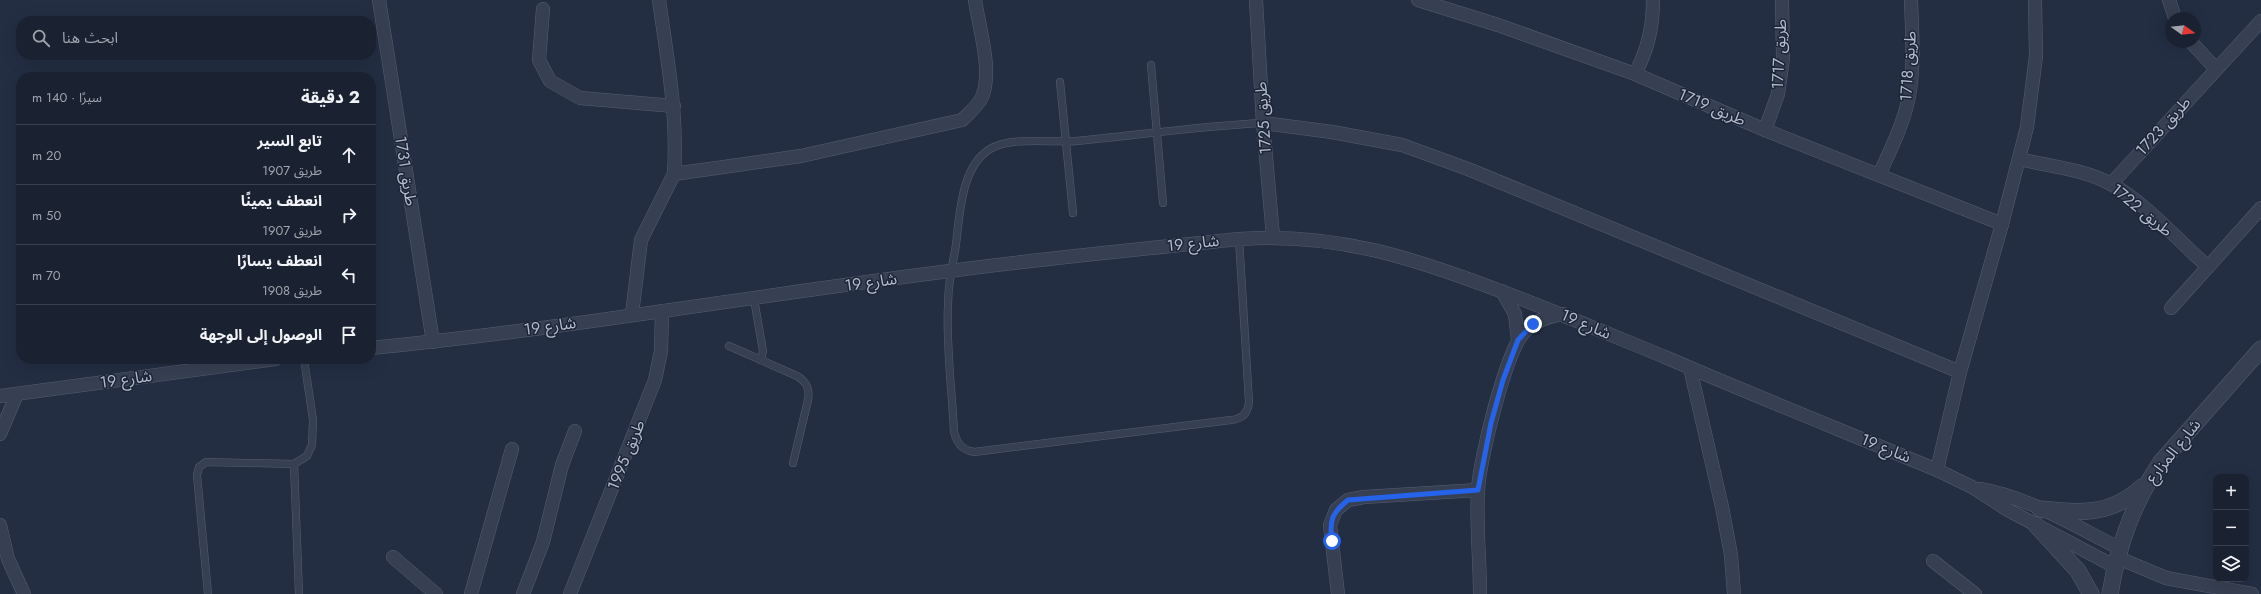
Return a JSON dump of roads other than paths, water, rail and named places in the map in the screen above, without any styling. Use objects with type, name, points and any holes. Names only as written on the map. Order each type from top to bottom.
[{"type":"street","name":"طريق 1731","points":[[379,0],[433,342]]},
{"type":"street","points":[[632,314],[641,240],[674,174],[676,147],[674,106],[659,0]]},
{"type":"street","points":[[674,174],[808,154],[962,120],[972,111],[982,98],[987,77],[975,0]]},
{"type":"street","name":"طريق 1725","points":[[1256,0],[1263,123],[1273,236]]},
{"type":"street","name":"طريق 1719","points":[[1418,0],[1498,25],[1635,74],[1765,130],[2002,224]]},
{"type":"street","points":[[1635,74],[1648,47],[1652,32],[1653,0]]},
{"type":"street","name":"طريق 1717","points":[[1765,130],[1778,94],[1782,58],[1782,0]]},
{"type":"street","name":"طريق 1718","points":[[1878,175],[1898,134],[1908,100],[1912,64],[1911,0]]},
{"type":"street","points":[[1937,470],[1960,372],[2019,159],[2033,93],[2036,56],[2035,0]]},
{"type":"street","points":[[2169,0],[2173,12]]},
{"type":"street","points":[[543,9],[539,60],[550,81],[580,98],[674,106]]},
{"type":"street","name":"طريق 1723","points":[[2111,184],[2261,21]]},
{"type":"street","points":[[2197,48],[2216,69]]},
{"type":"street","points":[[1263,123],[1332,132],[1409,148],[1468,169],[1960,372]]},
{"type":"street","name":"طريق 1722","points":[[2019,159],[2080,172],[2111,184],[2140,205],[2208,267]]},
{"type":"street","points":[[2171,308],[2261,208]]},
{"type":"street","name":"شارع 19","points":[[376,348],[433,342],[950,271],[1239,238],[1273,236],[1320,239],[1353,244],[1457,274],[1563,314],[1937,470],[1974,488],[1999,505],[2036,525],[2117,557]]},
{"type":"street","points":[[1502,292],[1515,314],[1518,340]]},
{"type":"street","name":"طريق 1995","points":[[570,594],[656,380],[661,351],[662,311]]},
{"type":"street","points":[[1480,594],[1478,490],[1491,423],[1503,380],[1518,340],[1524,332],[1542,319],[1563,314]]},
{"type":"street","name":"شارع المزارع","points":[[2110,594],[2117,557],[2130,516],[2146,483],[2160,462],[2261,349]]},
{"type":"street","name":"شارع 19","points":[[0,396],[239,364]]},
{"type":"street","points":[[1690,368],[1722,507],[1731,555],[1734,594]]},
{"type":"street","points":[[0,434],[17,394]]},
{"type":"street","points":[[523,594],[543,542],[560,472],[575,431]]},
{"type":"street","points":[[471,594],[512,449]]},
{"type":"street","points":[[2040,510],[2081,514],[2094,512],[2117,504],[2146,483]]},
{"type":"street","name":"شارع 19","points":[[1974,488],[2004,495],[2040,510],[2117,557]]},
{"type":"street","points":[[1338,594],[1330,525],[1336,510],[1348,500],[1478,490]]},
{"type":"street","points":[[0,525],[8,559],[24,594]]},
{"type":"street","points":[[2036,525],[2078,571],[2091,594]]},
{"type":"street","points":[[393,557],[436,594]]},
{"type":"street","points":[[2117,557],[2166,578],[2252,594]]},
{"type":"street","points":[[1932,560],[1975,594]]},
{"type":"lane","points":[[1151,65],[1163,203]]},
{"type":"lane","points":[[1060,82],[1073,213]]},
{"type":"lane","points":[[1239,238],[1249,402],[1248,408],[1242,417],[1231,420],[974,452],[963,448],[958,443],[954,432],[948,307],[950,271],[955,250],[957,224],[969,175],[982,156],[990,149],[1012,142],[1066,142],[1157,132],[1263,123]]},
{"type":"lane","points":[[754,299],[762,349],[761,360]]},
{"type":"lane","points":[[729,346],[797,376],[808,387],[808,400],[793,463]]},
{"type":"lane","points":[[208,594],[197,475],[199,467],[206,462],[294,464],[307,456],[312,445],[313,420],[305,364]]},
{"type":"lane","points":[[294,464],[298,594]]}]
